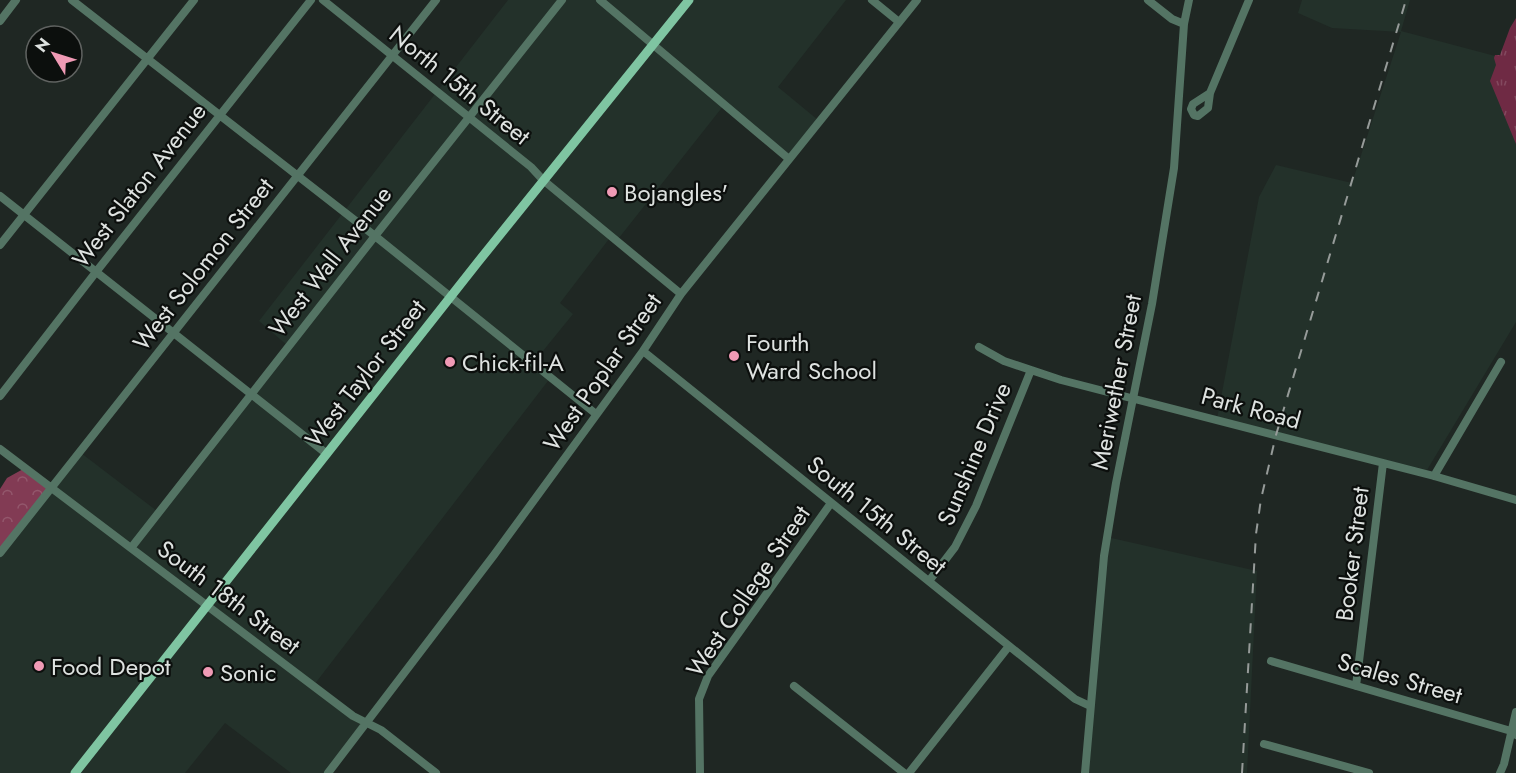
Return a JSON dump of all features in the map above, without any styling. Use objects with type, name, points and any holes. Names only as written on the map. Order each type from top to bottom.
[{"type":"main road","name":"West Taylor Street","points":[[75,773],[543,180],[689,0]]},
{"type":"street","points":[[0,21],[16,0]]},
{"type":"street","points":[[72,0],[298,175],[596,414]]},
{"type":"street","points":[[0,245],[194,0]]},
{"type":"street","name":"West Slaton Avenue","points":[[0,396],[311,0]]},
{"type":"street","name":"North 15th Street","points":[[323,0],[469,117],[543,180]]},
{"type":"street","name":"West Solomon Street","points":[[0,553],[436,0]]},
{"type":"street","name":"West Wall Avenue","points":[[131,548],[562,0]]},
{"type":"street","points":[[600,0],[654,43],[789,159]]},
{"type":"street","points":[[872,0],[899,22]]},
{"type":"street","name":"West Poplar Street","points":[[328,773],[494,555],[643,351],[681,294],[917,0]]},
{"type":"street","points":[[1148,0],[1172,19],[1184,24]]},
{"type":"street","name":"Meriwether Street","points":[[1085,773],[1104,556],[1132,398],[1152,304],[1174,168],[1184,24],[1189,0]]},
{"type":"street","points":[[1210,93],[1249,0]]},
{"type":"street","points":[[543,180],[681,294]]},
{"type":"street","points":[[0,196],[327,454]]},
{"type":"street","name":"Park Road","points":[[979,347],[1004,361],[1061,380],[1434,476],[1516,500]]},
{"type":"street","name":"South 15th Street","points":[[643,351],[1075,699],[1090,706]]},
{"type":"street","points":[[1434,476],[1501,362]]},
{"type":"street","name":"Sunshine Drive","points":[[929,581],[955,547],[975,506],[1031,370]]},
{"type":"street","name":"South 18th Street","points":[[0,449],[353,716],[381,730],[436,773]]},
{"type":"street","name":"Booker Street","points":[[1356,686],[1383,463]]},
{"type":"street","name":"West College Street","points":[[700,773],[699,699],[708,676],[831,503]]},
{"type":"street","points":[[909,773],[1009,646]]},
{"type":"street","name":"Scales Street","points":[[1271,661],[1513,733]]},
{"type":"street","points":[[794,686],[904,773]]},
{"type":"street","points":[[1500,773],[1513,733],[1516,712]]},
{"type":"street","points":[[1264,744],[1369,773]]},
{"type":"shaded area","points":[[508,0],[846,0],[778,87],[818,120],[787,156],[724,105],[615,243],[609,239],[560,303],[573,314],[534,362],[551,377],[314,685],[365,726],[328,773],[291,773],[225,723],[185,773],[0,773],[0,555],[81,453],[157,511],[288,346],[259,321]]},
{"type":"shaded area","points":[[1302,0],[1410,0],[1401,31],[1499,57],[1516,144],[1516,322],[1427,470],[1217,419],[1259,197],[1276,165],[1352,183],[1401,32],[1332,28],[1298,13]]},
{"type":"shaded area","points":[[1107,537],[1257,571],[1247,773],[1088,773]]},
{"type":"green space","points":[[1516,18],[1516,144],[1490,81],[1496,65],[1495,55],[1500,55]]},
{"type":"green space","points":[[25,468],[51,488],[0,553],[0,489],[7,478]]},
{"type":"railway","points":[[1242,773],[1256,534],[1261,499],[1276,435],[1406,0]]},
{"type":"place","name":"Bojangles'","points":[[612,192]]},
{"type":"place","name":"Fourth Ward School","points":[[734,356]]},
{"type":"place","name":"Chick-fil-A","points":[[450,362]]},
{"type":"place","name":"Food Depot","points":[[39,666]]},
{"type":"place","name":"Sonic","points":[[208,672]]}]
